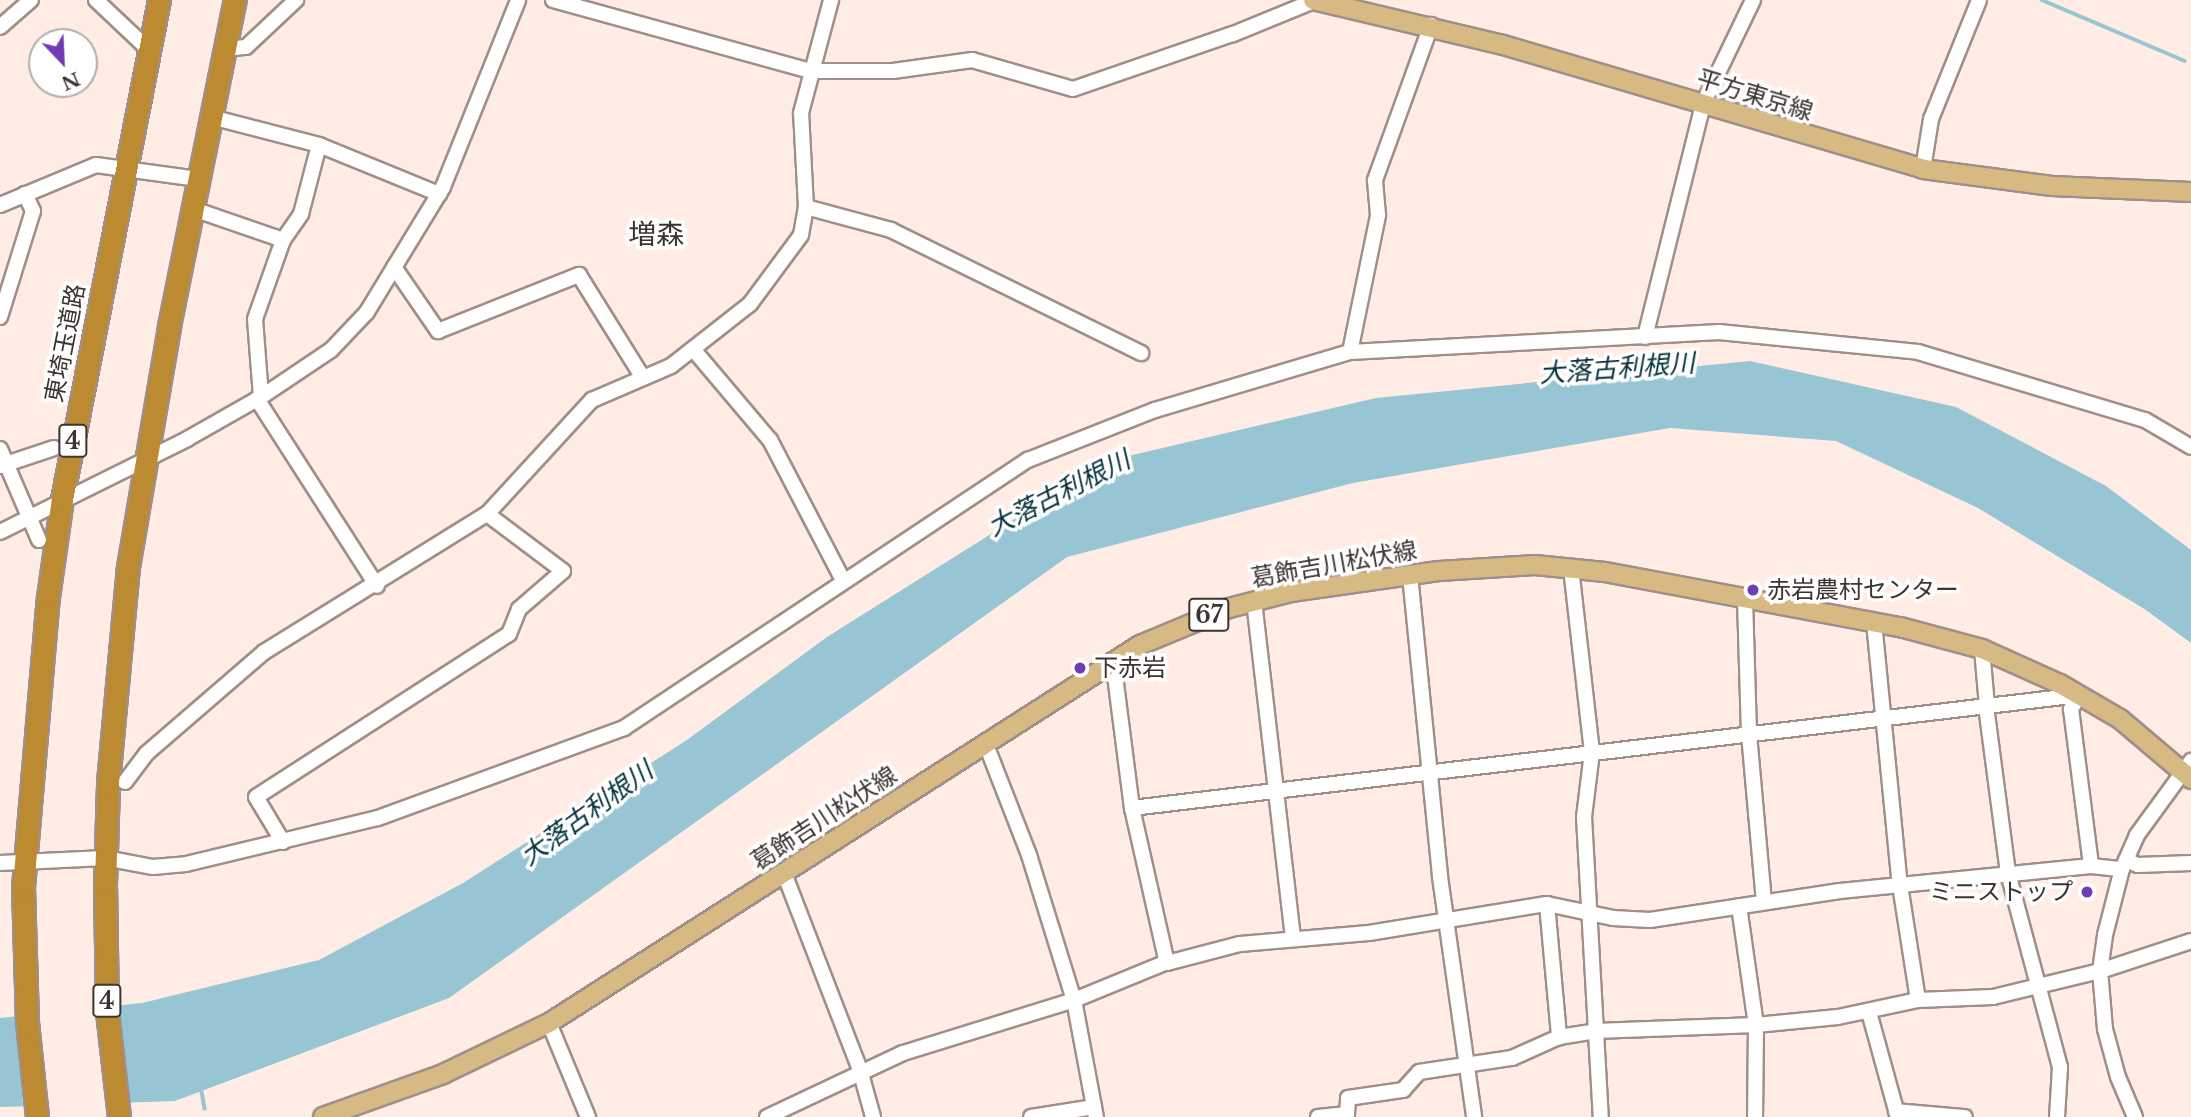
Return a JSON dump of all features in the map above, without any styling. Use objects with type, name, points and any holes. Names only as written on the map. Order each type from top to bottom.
[{"type":"highway","name":"東埼玉道路","points":[[37,1117],[27,1022],[23,887],[34,723],[62,499],[159,0]]},
{"type":"highway","name":"4","points":[[119,1117],[107,1011],[105,858],[108,782],[128,567],[192,209],[235,0]]},
{"type":"main road","name":"平方東京線","points":[[1320,1],[1432,25],[1923,169],[2052,186],[2191,192]]},
{"type":"main road","name":"葛飾吉川松伏線","points":[[323,1117],[443,1074],[549,1023],[1114,660],[1163,633],[1254,601],[1410,575],[1505,566],[1571,568],[1874,622],[1982,649],[2080,695],[2120,719],[2188,770]]},
{"type":"street","points":[[0,27],[31,0]]},
{"type":"street","points":[[96,0],[149,50]]},
{"type":"street","points":[[226,49],[246,47],[296,0]]},
{"type":"street","points":[[0,532],[146,459],[259,398],[331,350],[367,312],[439,194],[518,0]]},
{"type":"street","points":[[553,0],[810,71],[893,71],[972,60],[1073,89],[1320,1]]},
{"type":"street","points":[[125,782],[148,751],[264,652],[377,586],[487,514],[592,400],[671,366],[750,304],[801,235],[806,207],[801,113],[831,0]]},
{"type":"street","points":[[1645,337],[1703,104],[1753,0]]},
{"type":"street","points":[[1923,169],[1931,119],[1979,0]]},
{"type":"street","points":[[1350,352],[1378,215],[1375,180],[1432,25]]},
{"type":"street","points":[[211,117],[319,145],[439,194]]},
{"type":"street","points":[[319,145],[301,214],[283,240],[255,319],[259,398],[377,586]]},
{"type":"street","points":[[0,205],[96,165],[125,166],[198,179]]},
{"type":"street","points":[[0,317],[33,211],[25,194]]},
{"type":"street","points":[[806,207],[891,230],[1140,354]]},
{"type":"street","points":[[192,209],[217,214],[283,240]]},
{"type":"street","points":[[394,267],[438,331],[579,275],[643,378]]},
{"type":"street","points":[[0,863],[24,864],[105,858],[153,867],[283,842],[378,818],[624,728],[843,580],[1028,460],[1155,410],[1350,352],[1719,332],[1918,352],[2146,420],[2191,447]]},
{"type":"street","points":[[693,349],[770,440],[843,580]]},
{"type":"street","points":[[3,465],[54,448]]},
{"type":"street","points":[[0,449],[3,465],[39,540]]},
{"type":"street","points":[[283,842],[256,797],[509,634],[519,609],[563,571],[487,514]]},
{"type":"street","points":[[1571,568],[1592,752],[1584,817],[1586,909],[1601,1117]]},
{"type":"street","points":[[1410,575],[1447,923],[1474,1117]]},
{"type":"street","points":[[1745,599],[1749,734],[1765,901]]},
{"type":"street","points":[[1254,601],[1293,939]]},
{"type":"street","points":[[1874,622],[1900,885],[1918,1000]]},
{"type":"street","points":[[1982,649],[2008,873],[2060,1067],[2057,1117]]},
{"type":"street","points":[[1114,660],[1132,808],[1167,962]]},
{"type":"street","points":[[1132,808],[2080,695]]},
{"type":"street","points":[[2080,695],[2071,709],[2091,866]]},
{"type":"street","points":[[985,741],[1029,855],[1074,1000],[1095,1112],[1031,1117]]},
{"type":"street","points":[[2135,1117],[2110,1051],[2100,971],[2124,865],[2156,803],[2188,770]]},
{"type":"street","points":[[767,1117],[860,1070],[1074,1000],[1167,962],[1240,944],[1447,923],[1547,904],[1586,909],[1613,918],[1650,920],[1765,901],[2008,873],[2091,866],[2191,863]]},
{"type":"street","points":[[784,873],[860,1070],[873,1117]]},
{"type":"street","points":[[1547,904],[1559,1037]]},
{"type":"street","points":[[1739,906],[1756,1025],[1755,1117]]},
{"type":"street","points":[[1318,1117],[1347,1114],[1348,1098],[1402,1090],[1419,1072],[1467,1067],[1512,1058],[1559,1037],[1595,1031],[1756,1025],[1869,1012],[1918,1000],[1993,997],[2037,989],[2191,941]]},
{"type":"street","points":[[1869,1012],[1897,1114],[1965,1117]]},
{"type":"street","points":[[549,1023],[588,1117]]},
{"type":"water","name":"大落古利根川","points":[[1750,361],[1956,407],[2106,486],[2191,550],[2191,643],[2146,610],[1978,508],[1836,441],[1670,428],[1353,483],[1067,557],[449,998],[175,1101],[0,1107],[0,1018],[142,1003],[319,960],[463,883],[687,740],[827,637],[1107,461],[1376,398]]},
{"type":"pier","points":[[119,1002],[126,1106],[24,1113],[16,1009]]},
{"type":"waterway","points":[[2042,0],[2185,61]]},
{"type":"waterway","points":[[201,1086],[205,1109]]},
{"type":"place","name":"赤岩農村センター","points":[[1753,590]]},
{"type":"place","name":"下赤岩","points":[[1080,668]]},
{"type":"place","name":"ミニストップ","points":[[2087,892]]},
{"type":"district","name":"増森","points":[[656,235]]}]
